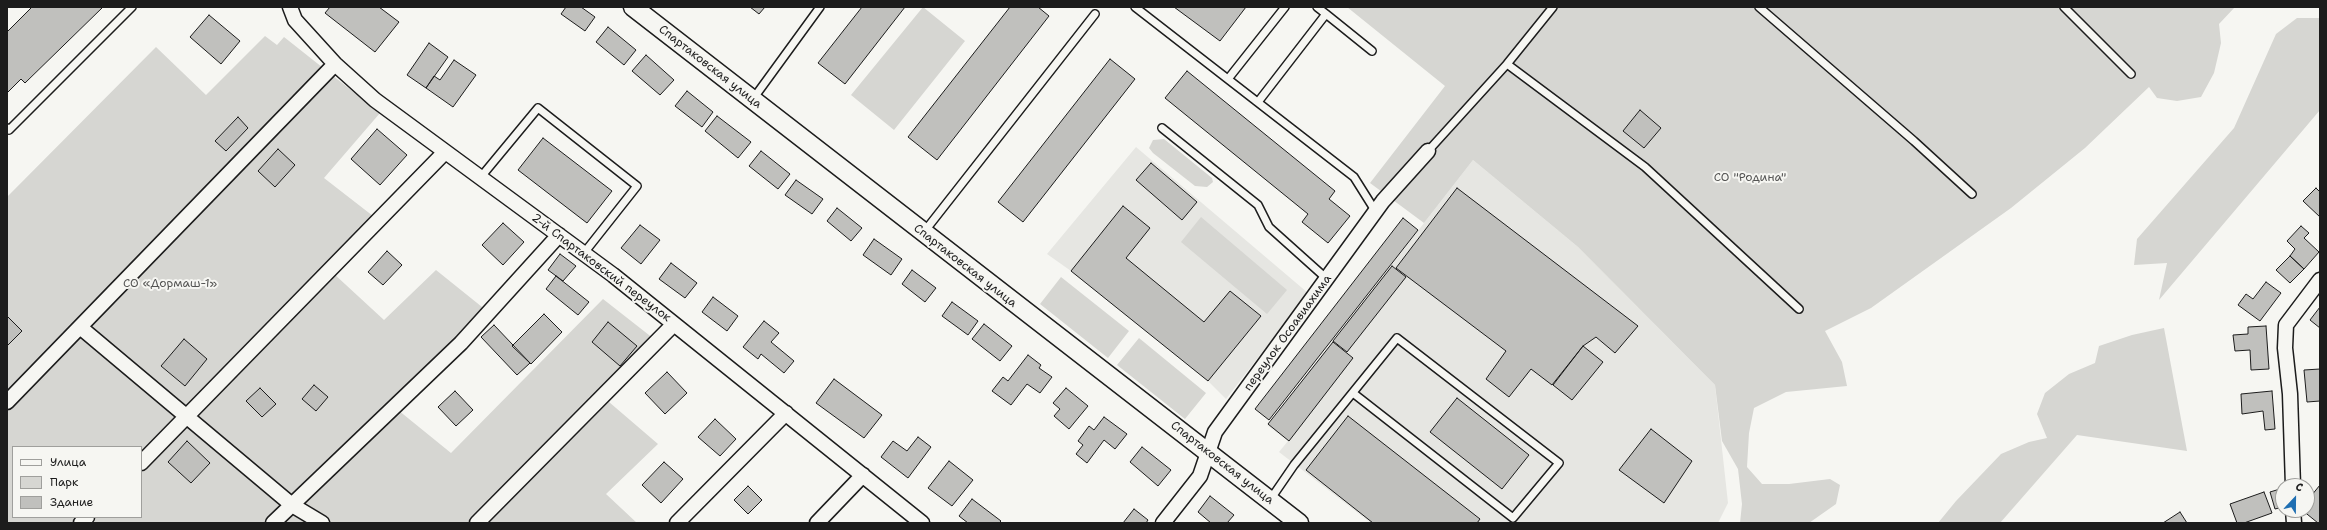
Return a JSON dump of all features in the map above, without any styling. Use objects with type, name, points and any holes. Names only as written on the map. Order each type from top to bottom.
[{"type":"street","name":"2-й Спартаковский переулок","points":[[290,7],[295,20],[335,64],[376,100],[480,178],[584,253],[786,412],[922,523]]},
{"type":"street","name":"Спартаковская улица","points":[[633,7],[1299,523]]},
{"type":"street","points":[[7,402],[335,64]]},
{"type":"street","name":"переулок Осоавиахима","points":[[1163,523],[1200,476],[1215,432],[1376,212],[1428,151]]},
{"type":"street","points":[[142,462],[187,418],[445,152]]},
{"type":"street","points":[[273,523],[461,343],[559,235]]},
{"type":"street","points":[[2293,478],[2290,394],[2285,348],[2286,325],[2320,280]]},
{"type":"street","points":[[477,523],[674,324]]},
{"type":"street","points":[[80,327],[292,505],[322,523]]},
{"type":"street","points":[[677,523],[786,412]]},
{"type":"street","points":[[817,523],[863,475]]},
{"type":"lane","points":[[8,130],[132,7]]},
{"type":"lane","points":[[752,100],[820,7]]},
{"type":"lane","points":[[1135,7],[1354,177],[1376,212]]},
{"type":"lane","points":[[1228,79],[1285,7]]},
{"type":"lane","points":[[1316,7],[1372,52]]},
{"type":"lane","points":[[1428,151],[1507,64],[1553,7]]},
{"type":"lane","points":[[1759,7],[1914,141],[1972,194]]},
{"type":"lane","points":[[2064,7],[2131,74]]},
{"type":"lane","points":[[923,233],[1095,14]]},
{"type":"lane","points":[[1258,102],[1326,14]]},
{"type":"lane","points":[[1507,64],[1645,167],[1799,309]]},
{"type":"lane","points":[[480,178],[538,108],[637,186],[584,253]]},
{"type":"lane","points":[[1162,128],[1258,205],[1269,227],[1327,279]]},
{"type":"lane","points":[[1270,500],[1294,465],[1353,392],[1397,338],[1559,463],[1513,518],[1353,392]]},
{"type":"shaded area","points":[[1136,147],[1308,293],[1226,399],[1208,381],[1071,271],[1047,254]]},
{"type":"shaded area","points":[[1473,160],[1578,247],[1715,385],[1728,503],[1718,523],[1371,523],[1279,452],[1288,441],[1267,425]]},
{"type":"green space","points":[[923,7],[965,41],[894,130],[851,95]]},
{"type":"green space","name":"СО \"Родина\"","points":[[1347,7],[2235,7],[2219,24],[2221,43],[2214,73],[2201,97],[2177,101],[2157,98],[2149,87],[2085,148],[2011,208],[1871,308],[1825,331],[1842,362],[1847,386],[1786,392],[1754,408],[1749,433],[1747,467],[1762,484],[1789,484],[1830,479],[1840,485],[1836,504],[1809,523],[1740,523],[1742,504],[1738,469],[1722,441],[1715,385],[1578,247],[1473,160],[1424,223],[1370,183],[1445,86]]},
{"type":"green space","points":[[2297,18],[2320,18],[2320,110],[2159,300],[2167,263],[2134,265],[2137,239],[2234,128],[2276,34]]},
{"type":"green space","name":"СО «Дормаш-1»","points":[[265,36],[277,45],[284,37],[380,113],[324,178],[382,223],[333,273],[384,320],[436,270],[492,315],[398,410],[451,453],[603,299],[663,346],[609,402],[658,444],[606,494],[637,523],[7,523],[7,197],[156,47],[206,95]]},
{"type":"green space","points":[[1164,139],[1212,178],[1213,182],[1207,187],[1195,186],[1153,153],[1149,148],[1153,140]]},
{"type":"green space","points":[[1201,217],[1287,290],[1267,314],[1181,242]]},
{"type":"green space","points":[[1061,277],[1129,331],[1108,358],[1040,304]]},
{"type":"green space","points":[[2164,328],[2187,451],[2077,435],[2000,523],[1938,523],[1956,501],[2001,454],[2029,442],[2047,438],[2037,414],[2045,393],[2069,374],[2095,363],[2099,346],[2132,335]]},
{"type":"green space","points":[[1139,338],[1206,393],[1185,419],[1117,365]]},
{"type":"building","points":[[32,7],[103,7],[25,83],[21,79],[7,93],[7,32]]},
{"type":"building","points":[[330,7],[379,7],[399,22],[375,52],[325,13]]},
{"type":"building","points":[[566,7],[581,7],[595,17],[585,31],[561,14]]},
{"type":"building","points":[[750,7],[765,7],[759,14]]},
{"type":"building","points":[[862,7],[905,7],[845,84],[818,63]]},
{"type":"building","points":[[1010,7],[1038,7],[1049,16],[937,160],[908,137]]},
{"type":"building","points":[[1174,7],[1246,7],[1220,41]]},
{"type":"building","points":[[209,15],[240,41],[221,64],[190,37]]},
{"type":"building","points":[[608,27],[636,50],[624,65],[596,42]]},
{"type":"building","points":[[429,43],[448,57],[426,88],[407,75]]},
{"type":"building","points":[[646,55],[674,80],[660,95],[632,71]]},
{"type":"building","points":[[1110,59],[1135,79],[1023,222],[998,202]]},
{"type":"building","points":[[454,60],[476,75],[453,107],[426,88],[434,76],[440,80]]},
{"type":"building","points":[[1187,71],[1335,191],[1329,199],[1350,216],[1328,243],[1302,222],[1308,214],[1165,98]]},
{"type":"building","points":[[687,91],[713,112],[702,127],[675,106]]},
{"type":"building","points":[[1640,110],[1661,128],[1644,148],[1623,131]]},
{"type":"building","points":[[717,116],[751,142],[738,158],[705,131]]},
{"type":"building","points":[[238,117],[248,128],[226,151],[215,141]]},
{"type":"building","points":[[377,129],[407,155],[380,185],[351,159]]},
{"type":"building","points":[[543,138],[612,191],[587,223],[518,170]]},
{"type":"building","points":[[278,149],[295,165],[275,187],[258,171]]},
{"type":"building","points":[[761,151],[790,174],[778,189],[749,166]]},
{"type":"building","points":[[1151,163],[1197,202],[1182,220],[1136,180]]},
{"type":"building","points":[[796,180],[823,199],[812,214],[785,195]]},
{"type":"building","points":[[1457,188],[1638,326],[1615,353],[1596,337],[1583,346],[1552,385],[1531,369],[1509,397],[1486,379],[1506,351],[1396,268]]},
{"type":"building","points":[[2316,188],[2320,192],[2320,217],[2303,201]]},
{"type":"building","points":[[1123,206],[1150,228],[1126,258],[1204,322],[1230,291],[1261,316],[1208,381],[1071,271]]},
{"type":"building","points":[[837,208],[862,228],[851,241],[827,221]]},
{"type":"building","points":[[1403,218],[1418,230],[1269,420],[1255,409]]},
{"type":"building","points":[[503,223],[524,242],[503,265],[482,245]]},
{"type":"building","points":[[640,225],[660,240],[641,264],[621,248]]},
{"type":"building","points":[[2301,226],[2309,233],[2304,238],[2319,252],[2304,269],[2290,256],[2295,249],[2287,241]]},
{"type":"building","points":[[874,239],[902,259],[891,275],[863,255]]},
{"type":"building","points":[[387,251],[402,265],[383,285],[368,272]]},
{"type":"building","points":[[560,254],[576,266],[563,281],[548,270]]},
{"type":"building","points":[[2290,256],[2304,269],[2290,283],[2276,270]]},
{"type":"building","points":[[671,263],[697,283],[685,298],[659,279]]},
{"type":"building","points":[[1392,266],[1406,277],[1347,352],[1333,341]]},
{"type":"building","points":[[912,270],[936,288],[925,302],[902,284]]},
{"type":"building","points":[[556,276],[589,302],[578,315],[546,289]]},
{"type":"building","points":[[2266,282],[2281,293],[2260,321],[2238,305],[2246,294],[2253,299]]},
{"type":"building","points":[[713,297],[738,316],[727,331],[702,312]]},
{"type":"building","points":[[952,302],[978,321],[968,335],[942,316]]},
{"type":"building","points":[[2320,307],[2320,328],[2310,320]]},
{"type":"building","points":[[544,314],[562,332],[531,364],[512,346]]},
{"type":"building","points":[[7,316],[22,331],[7,346]]},
{"type":"building","points":[[764,321],[779,333],[771,342],[794,361],[784,373],[761,354],[758,359],[743,347]]},
{"type":"building","points":[[608,322],[637,346],[620,366],[592,342]]},
{"type":"building","points":[[984,324],[1012,346],[1000,361],[972,339]]},
{"type":"building","points":[[494,325],[530,363],[517,375],[481,337]]},
{"type":"building","points":[[2266,326],[2269,369],[2251,370],[2250,350],[2235,351],[2233,335],[2248,334],[2248,327]]},
{"type":"building","points":[[184,339],[207,359],[185,386],[161,366]]},
{"type":"building","points":[[1333,342],[1353,358],[1289,441],[1268,424]]},
{"type":"building","points":[[1583,346],[1603,362],[1572,400],[1553,385]]},
{"type":"building","points":[[1028,355],[1041,365],[1039,368],[1052,377],[1040,393],[1027,384],[1011,405],[992,391],[1003,377],[1008,381]]},
{"type":"building","points":[[2320,369],[2320,401],[2307,402],[2304,370]]},
{"type":"building","points":[[667,372],[687,393],[665,414],[645,393]]},
{"type":"building","points":[[834,379],[882,415],[864,438],[816,403]]},
{"type":"building","points":[[314,385],[328,397],[316,411],[302,399]]},
{"type":"building","points":[[260,388],[276,404],[262,417],[246,401]]},
{"type":"building","points":[[1066,388],[1088,406],[1069,429],[1054,416],[1060,409],[1053,403]]},
{"type":"building","points":[[455,391],[473,410],[456,426],[438,407]]},
{"type":"building","points":[[2272,391],[2275,429],[2265,430],[2263,411],[2242,414],[2241,394]]},
{"type":"building","points":[[1457,398],[1529,455],[1502,489],[1430,432]]},
{"type":"building","points":[[1348,416],[1480,519],[1477,523],[1373,523],[1306,470]]},
{"type":"building","points":[[1104,417],[1127,434],[1115,449],[1104,440],[1087,463],[1076,454],[1083,445],[1078,441],[1089,426],[1094,430]]},
{"type":"building","points":[[715,419],[736,439],[720,456],[698,437]]},
{"type":"building","points":[[1651,429],[1692,461],[1664,503],[1619,470]]},
{"type":"building","points":[[918,437],[931,447],[908,478],[881,457],[893,441],[907,451]]},
{"type":"building","points":[[187,441],[210,463],[191,483],[168,462]]},
{"type":"building","points":[[1142,447],[1171,470],[1158,486],[1130,462]]},
{"type":"building","points":[[949,461],[973,480],[952,506],[928,488]]},
{"type":"building","points":[[664,462],[683,479],[661,503],[642,485]]},
{"type":"building","points":[[2320,485],[2320,523],[2312,518],[2315,518],[2315,491]]},
{"type":"building","points":[[748,486],[762,500],[748,514],[734,500]]},
{"type":"building","points":[[2275,490],[2275,509],[2270,492]]},
{"type":"building","points":[[2264,492],[2272,513],[2244,523],[2237,523],[2230,504]]},
{"type":"building","points":[[1210,496],[1234,515],[1227,523],[1211,523],[1198,512]]},
{"type":"building","points":[[972,499],[1001,521],[999,523],[968,523],[959,516]]},
{"type":"building","points":[[1134,509],[1148,520],[1146,523],[1123,523]]},
{"type":"building","points":[[2180,512],[2187,523],[2163,523]]}]
